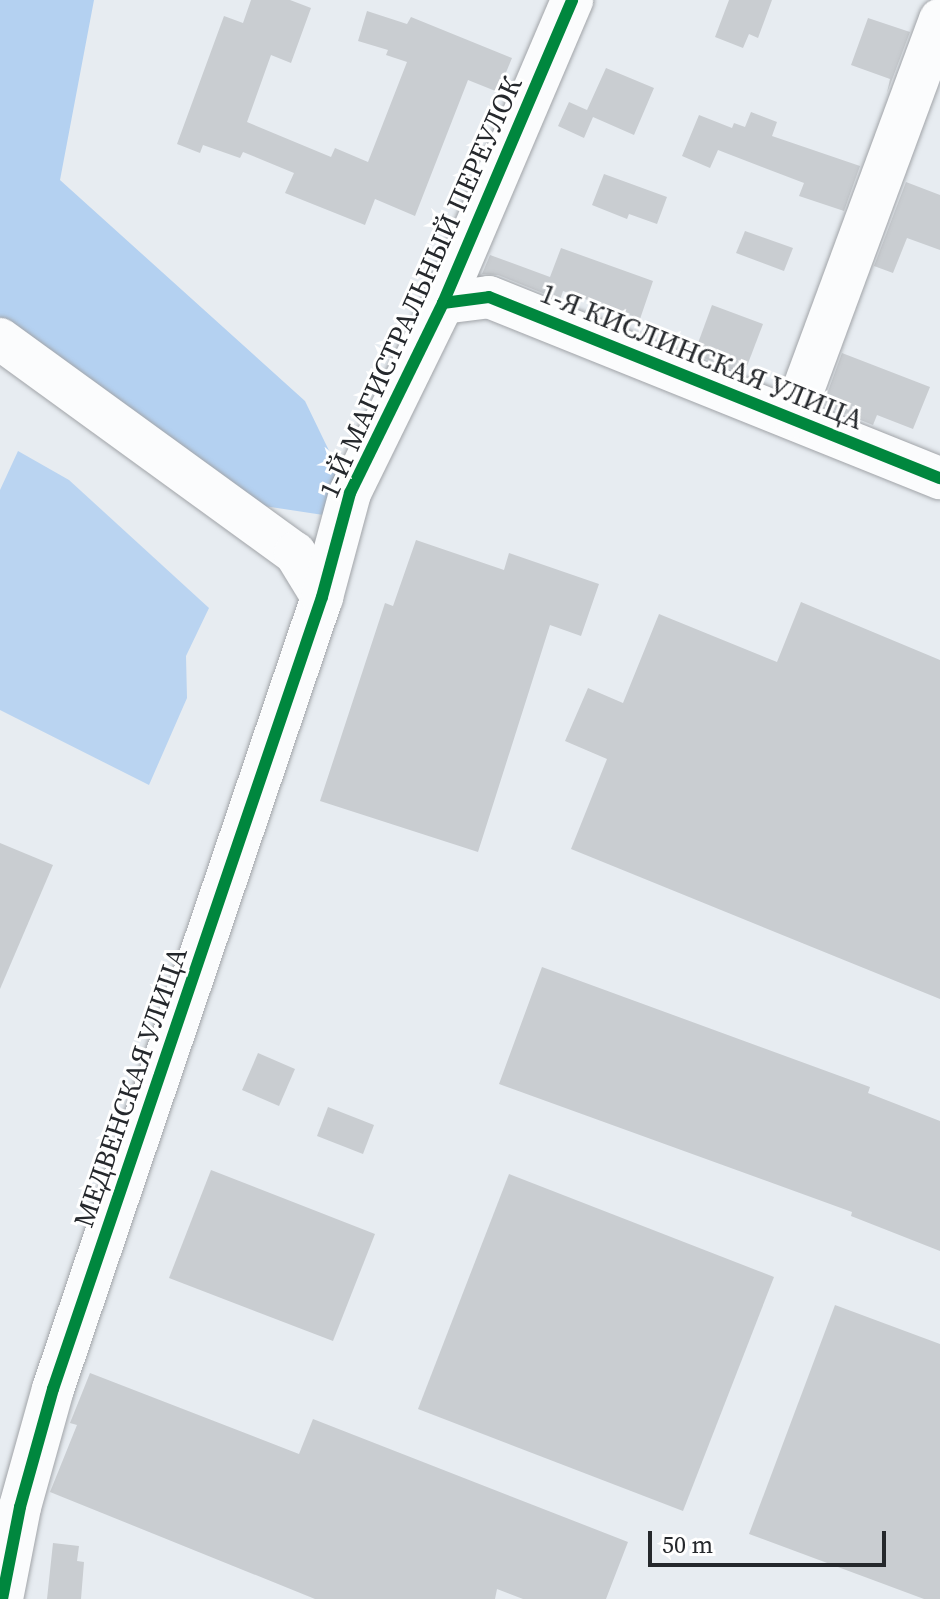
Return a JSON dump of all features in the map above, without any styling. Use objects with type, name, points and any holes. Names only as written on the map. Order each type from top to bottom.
[{"type":"street","name":"1-Й МАГИСТРАЛЬНЫЙ ПЕРЕУЛОК","points":[[322,597],[350,493],[443,303],[572,0]]},
{"type":"street","points":[[793,417],[940,19]]},
{"type":"street","name":"1-Я КИСЛИНСКАЯ УЛИЦА","points":[[443,303],[489,297],[940,478]]},
{"type":"street","points":[[0,339],[295,553],[322,597]]},
{"type":"street","name":"МЕДВЕНСКАЯ УЛИЦА","points":[[2,1599],[20,1507],[53,1389],[322,597]]},
{"type":"shaded area","points":[[0,0],[94,0],[60,180],[305,401],[363,521],[264,506],[0,334]]},
{"type":"shaded area","points":[[18,451],[69,480],[209,608],[186,656],[187,698],[149,785],[0,710],[0,490]]},
{"type":"building","points":[[251,0],[290,0],[311,8],[291,63],[271,55],[247,122],[331,157],[335,148],[368,162],[407,62],[386,55],[388,50],[358,41],[367,11],[407,24],[411,17],[512,58],[498,92],[468,80],[415,216],[375,199],[365,225],[285,193],[294,173],[243,152],[240,158],[203,145],[200,153],[177,144],[224,16],[243,23]]},
{"type":"building","points":[[729,0],[772,0],[758,38],[749,34],[743,48],[715,37]]},
{"type":"building","points":[[868,18],[910,32],[887,93],[890,79],[851,65]]},
{"type":"building","points":[[606,68],[654,88],[634,135],[593,117],[584,138],[558,126],[569,102],[587,110]]},
{"type":"building","points":[[751,112],[777,122],[772,136],[860,166],[844,211],[799,196],[804,183],[718,150],[710,168],[682,156],[699,115],[732,128],[734,123],[745,127]]},
{"type":"building","points":[[604,174],[667,197],[657,224],[629,214],[627,219],[592,205]]},
{"type":"building","points":[[906,182],[940,195],[940,250],[907,238],[893,273],[874,266]]},
{"type":"building","points":[[745,231],[793,248],[784,271],[736,253]]},
{"type":"building","points":[[561,248],[653,281],[640,319],[563,291],[560,300],[498,275],[482,274],[490,255],[550,277]]},
{"type":"building","points":[[712,305],[763,324],[744,374],[694,354]]},
{"type":"building","points":[[842,353],[930,387],[913,429],[877,415],[873,425],[823,405]]},
{"type":"building","points":[[416,540],[504,570],[509,553],[599,584],[581,636],[550,625],[478,852],[320,801],[385,603],[393,606]]},
{"type":"building","points":[[801,602],[940,660],[940,999],[571,849],[607,759],[565,741],[588,688],[623,703],[659,614],[777,662]]},
{"type":"building","points":[[0,843],[53,865],[0,989]]},
{"type":"building","points":[[542,967],[870,1087],[868,1093],[940,1121],[940,1251],[851,1216],[852,1212],[499,1084]]},
{"type":"building","points":[[258,1053],[295,1069],[279,1106],[242,1090]]},
{"type":"building","points":[[328,1107],[374,1125],[363,1154],[317,1136]]},
{"type":"building","points":[[211,1170],[375,1234],[333,1341],[169,1278]]},
{"type":"building","points":[[509,1174],[774,1277],[683,1511],[418,1409]]},
{"type":"building","points":[[835,1305],[940,1344],[940,1599],[924,1599],[749,1534]]},
{"type":"building","points":[[90,1373],[299,1454],[313,1419],[628,1542],[606,1599],[523,1599],[497,1589],[495,1599],[315,1599],[50,1492],[77,1425],[70,1423]]},
{"type":"building","points":[[53,1543],[79,1546],[77,1561],[84,1562],[81,1599],[47,1599]]},
{"type":"cycle path","points":[[2,1599],[20,1507],[53,1389],[322,597],[350,493],[443,303],[572,0]]},
{"type":"cycle path","points":[[443,303],[489,297],[940,478]]}]
